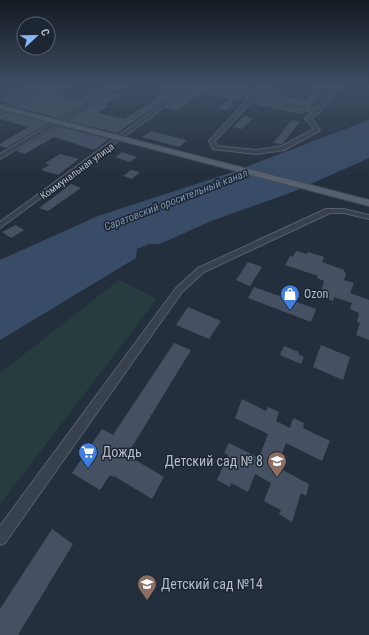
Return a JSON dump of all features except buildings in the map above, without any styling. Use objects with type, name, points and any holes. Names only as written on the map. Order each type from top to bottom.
[{"type":"main road","points":[[31,116],[369,204]]},
{"type":"street","points":[[0,157],[69,116]]},
{"type":"street","name":"Коммунальная улица","points":[[0,226],[151,116]]},
{"type":"street","points":[[236,116],[212,141],[215,148],[257,152],[284,148],[317,130],[308,118],[311,116]]},
{"type":"street","points":[[0,538],[180,290],[192,277],[201,270],[329,211],[344,210],[369,217]]},
{"type":"green space","points":[[119,280],[157,299],[0,504],[0,373]]},
{"type":"water","name":"Саратовский оросительный канал","points":[[369,120],[369,158],[295,191],[211,221],[160,244],[149,244],[137,249],[136,258],[0,340],[0,260],[98,216],[230,173]]},
{"type":"place","name":"Ozon","points":[[290,311]]},
{"type":"place","name":"Дождь","points":[[88,469]]},
{"type":"place","name":"Детский сад № 8","points":[[277,478]]},
{"type":"place","name":"Детский сад №14","points":[[147,601]]}]
